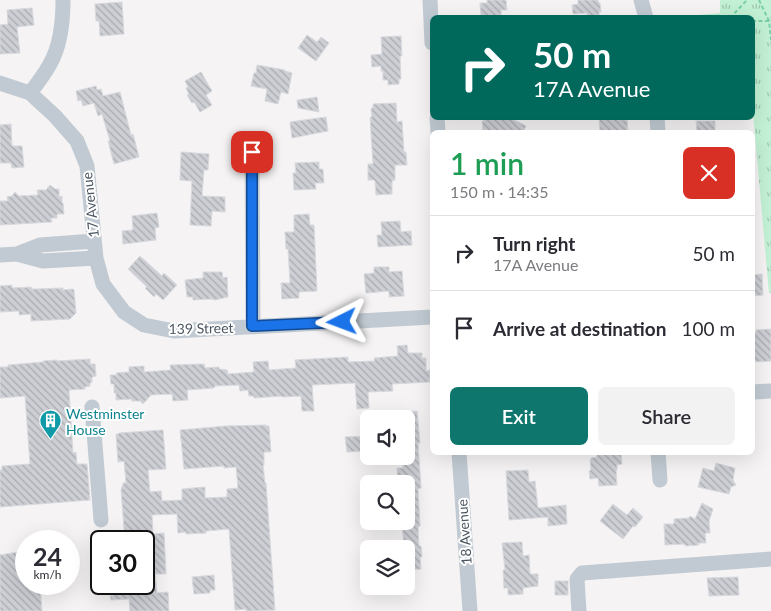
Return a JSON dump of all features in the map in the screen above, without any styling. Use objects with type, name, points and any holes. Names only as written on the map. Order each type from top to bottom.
[{"type":"street","points":[[0,84],[30,94],[50,64],[59,41],[63,17],[63,0]]},
{"type":"street","points":[[430,0],[431,15]]},
{"type":"street","points":[[641,0],[645,15]]},
{"type":"street","name":"17 Avenue","points":[[30,94],[55,116],[77,141],[87,166],[96,258],[103,284],[124,312]]},
{"type":"street","points":[[252,152],[252,326]]},
{"type":"street","points":[[0,255],[17,254],[40,245],[94,241]]},
{"type":"street","points":[[17,254],[43,261],[96,258]]},
{"type":"street","name":"139 Street","points":[[124,312],[144,325],[174,331],[430,317]]},
{"type":"street","points":[[755,392],[771,391]]},
{"type":"street","points":[[92,407],[101,520]]},
{"type":"street","name":"18 Avenue","points":[[459,455],[470,611]]},
{"type":"street","points":[[658,455],[660,480]]},
{"type":"street","points":[[579,611],[577,579],[582,573],[771,559]]},
{"type":"path","points":[[733,15],[747,0]]},
{"type":"path","points":[[759,0],[769,21],[771,40]]},
{"type":"path","points":[[755,21],[769,21]]},
{"type":"green space","points":[[720,0],[771,0],[771,293],[769,293],[754,120],[755,15],[697,15],[720,13]]},
{"type":"building","points":[[487,0],[506,0],[507,10],[501,10],[501,15],[481,15],[480,3],[487,3]]},
{"type":"building","points":[[578,0],[598,0],[601,12],[599,12],[599,15],[587,15],[587,13],[573,14],[572,5],[578,4]]},
{"type":"building","points":[[122,2],[124,34],[100,36],[99,21],[96,21],[95,4]]},
{"type":"building","points":[[32,8],[34,25],[17,27],[20,53],[0,54],[0,25],[8,24],[7,10]]},
{"type":"building","points":[[307,35],[317,42],[321,37],[329,43],[316,61],[298,48]]},
{"type":"building","points":[[401,36],[401,79],[399,79],[399,84],[388,85],[388,80],[383,80],[381,66],[372,67],[371,55],[382,54],[381,37]]},
{"type":"building","points":[[257,65],[292,73],[288,94],[281,92],[278,104],[265,101],[267,89],[251,86]]},
{"type":"building","points":[[201,72],[212,91],[206,95],[212,105],[200,112],[187,95],[189,94],[186,88],[188,87],[185,81]]},
{"type":"building","points":[[96,86],[97,90],[101,89],[103,96],[120,92],[131,135],[133,134],[139,157],[114,164],[102,114],[98,116],[94,103],[83,106],[81,100],[78,101],[76,91]]},
{"type":"building","points":[[317,97],[319,112],[298,108],[297,100]]},
{"type":"building","points":[[396,103],[397,122],[402,121],[404,152],[406,152],[407,165],[395,165],[395,180],[392,181],[392,194],[376,195],[375,181],[368,180],[368,164],[373,164],[371,109],[373,104]]},
{"type":"building","points":[[326,117],[328,131],[292,138],[290,122]]},
{"type":"building","points":[[514,120],[526,126],[524,130],[483,130],[482,121]]},
{"type":"building","points":[[599,120],[627,120],[628,130],[600,130]]},
{"type":"building","points":[[696,121],[715,121],[715,130],[697,130]]},
{"type":"building","points":[[11,124],[12,146],[22,146],[24,167],[12,168],[11,163],[0,163],[0,125]]},
{"type":"building","points":[[181,152],[209,154],[208,170],[204,170],[202,196],[225,197],[225,212],[212,211],[211,226],[190,225],[192,181],[180,180]]},
{"type":"building","points":[[319,162],[319,169],[323,169],[324,183],[315,183],[316,189],[294,190],[293,173],[296,173],[295,163]]},
{"type":"building","points":[[50,185],[55,189],[59,189],[59,197],[62,196],[64,214],[57,214],[57,218],[51,218],[52,222],[0,225],[0,201],[8,201],[7,197],[12,196],[15,192],[19,196],[38,195],[37,190],[46,190]]},
{"type":"building","points":[[157,213],[159,227],[155,228],[156,240],[123,244],[122,231],[133,230],[132,216]]},
{"type":"building","points":[[309,214],[310,225],[314,225],[317,291],[299,292],[299,298],[282,299],[281,283],[290,283],[285,232],[294,232],[294,215]]},
{"type":"building","points":[[400,221],[401,232],[411,231],[412,245],[378,247],[377,235],[382,235],[381,222]]},
{"type":"building","points":[[140,256],[162,276],[164,273],[177,285],[163,300],[156,294],[154,297],[145,288],[147,287],[128,269]]},
{"type":"building","points":[[374,267],[389,267],[389,272],[402,271],[404,296],[389,297],[389,291],[366,293],[364,274],[374,273]]},
{"type":"building","points":[[203,272],[222,272],[223,278],[227,277],[228,297],[215,300],[193,300],[193,297],[187,297],[185,280],[203,278]]},
{"type":"building","points":[[762,274],[763,295],[755,296],[755,275]]},
{"type":"building","points":[[12,285],[12,288],[73,289],[76,313],[70,319],[31,321],[31,314],[19,315],[19,311],[0,312],[0,286]]},
{"type":"building","points":[[771,329],[771,361],[755,362],[756,330]]},
{"type":"building","points":[[407,345],[408,353],[422,353],[422,358],[426,358],[426,371],[430,370],[430,382],[392,384],[393,391],[368,392],[369,408],[357,409],[355,383],[312,385],[314,411],[302,411],[301,396],[254,398],[254,396],[249,396],[248,390],[240,391],[239,385],[187,390],[188,400],[173,401],[172,394],[151,395],[143,404],[140,401],[132,401],[131,399],[116,400],[114,384],[111,384],[110,375],[129,372],[129,367],[144,366],[144,372],[171,370],[170,365],[204,364],[205,368],[219,367],[219,369],[227,370],[228,374],[254,372],[253,362],[268,361],[269,370],[296,368],[295,360],[348,357],[348,362],[375,361],[374,358],[398,356],[397,346]]},
{"type":"building","name":"Westminster House","points":[[90,359],[90,364],[95,364],[96,376],[92,377],[90,386],[85,387],[85,389],[69,390],[73,453],[76,452],[77,464],[87,464],[90,500],[0,507],[0,470],[2,470],[2,466],[30,464],[25,396],[0,398],[0,367],[43,361]]},
{"type":"building","points":[[415,411],[417,411],[420,443],[418,443],[421,488],[418,489],[420,526],[418,527],[419,546],[421,546],[422,557],[420,557],[421,569],[415,569],[415,540],[403,540],[403,530],[415,530],[415,475],[397,475],[397,468],[403,468],[403,465],[415,465]]},
{"type":"building","points":[[226,426],[269,426],[271,452],[264,452],[263,465],[266,483],[275,610],[235,610],[229,529],[206,531],[206,533],[178,533],[177,514],[152,515],[153,530],[124,530],[121,490],[123,483],[126,483],[124,461],[118,462],[116,434],[163,430],[166,469],[148,470],[150,492],[161,491],[162,501],[182,500],[182,489],[205,487],[205,498],[227,497],[227,489],[238,488],[236,467],[184,469],[180,430]]},
{"type":"building","points":[[360,436],[360,451],[347,452],[345,437]]},
{"type":"building","points":[[597,455],[621,455],[622,464],[617,465],[616,470],[617,485],[599,486],[598,478],[590,479],[590,459],[597,457]]},
{"type":"building","points":[[716,463],[735,468],[733,480],[736,485],[731,487],[729,494],[698,487],[703,468],[714,471]]},
{"type":"building","points":[[528,470],[529,482],[535,481],[538,508],[566,505],[567,524],[548,526],[548,517],[509,520],[506,471]]},
{"type":"building","points":[[702,503],[713,509],[709,521],[710,533],[705,533],[706,543],[685,546],[685,544],[665,545],[664,524],[674,524],[674,519],[689,518],[690,516],[695,519]]},
{"type":"building","points":[[613,504],[627,515],[633,508],[643,517],[623,539],[600,521]]},
{"type":"building","points":[[164,533],[166,574],[155,574],[155,534]]},
{"type":"building","points":[[522,542],[523,556],[529,555],[530,574],[538,574],[538,586],[523,588],[523,594],[508,595],[508,588],[504,588],[503,570],[505,570],[502,543]]},
{"type":"building","points":[[15,553],[15,595],[41,595],[42,611],[0,611],[0,555]]},
{"type":"building","points":[[155,574],[157,593],[168,592],[169,611],[130,611],[129,599],[111,600],[110,596],[155,595]]},
{"type":"building","points":[[214,575],[215,590],[210,590],[210,593],[194,594],[192,577]]},
{"type":"building","points":[[738,577],[739,595],[709,596],[707,578]]},
{"type":"building","points":[[555,581],[568,581],[568,595],[555,595]]},
{"type":"place","name":"Westminster House","points":[[50,440]]},
{"type":"route","points":[[252,152],[252,326],[342,322]]}]
